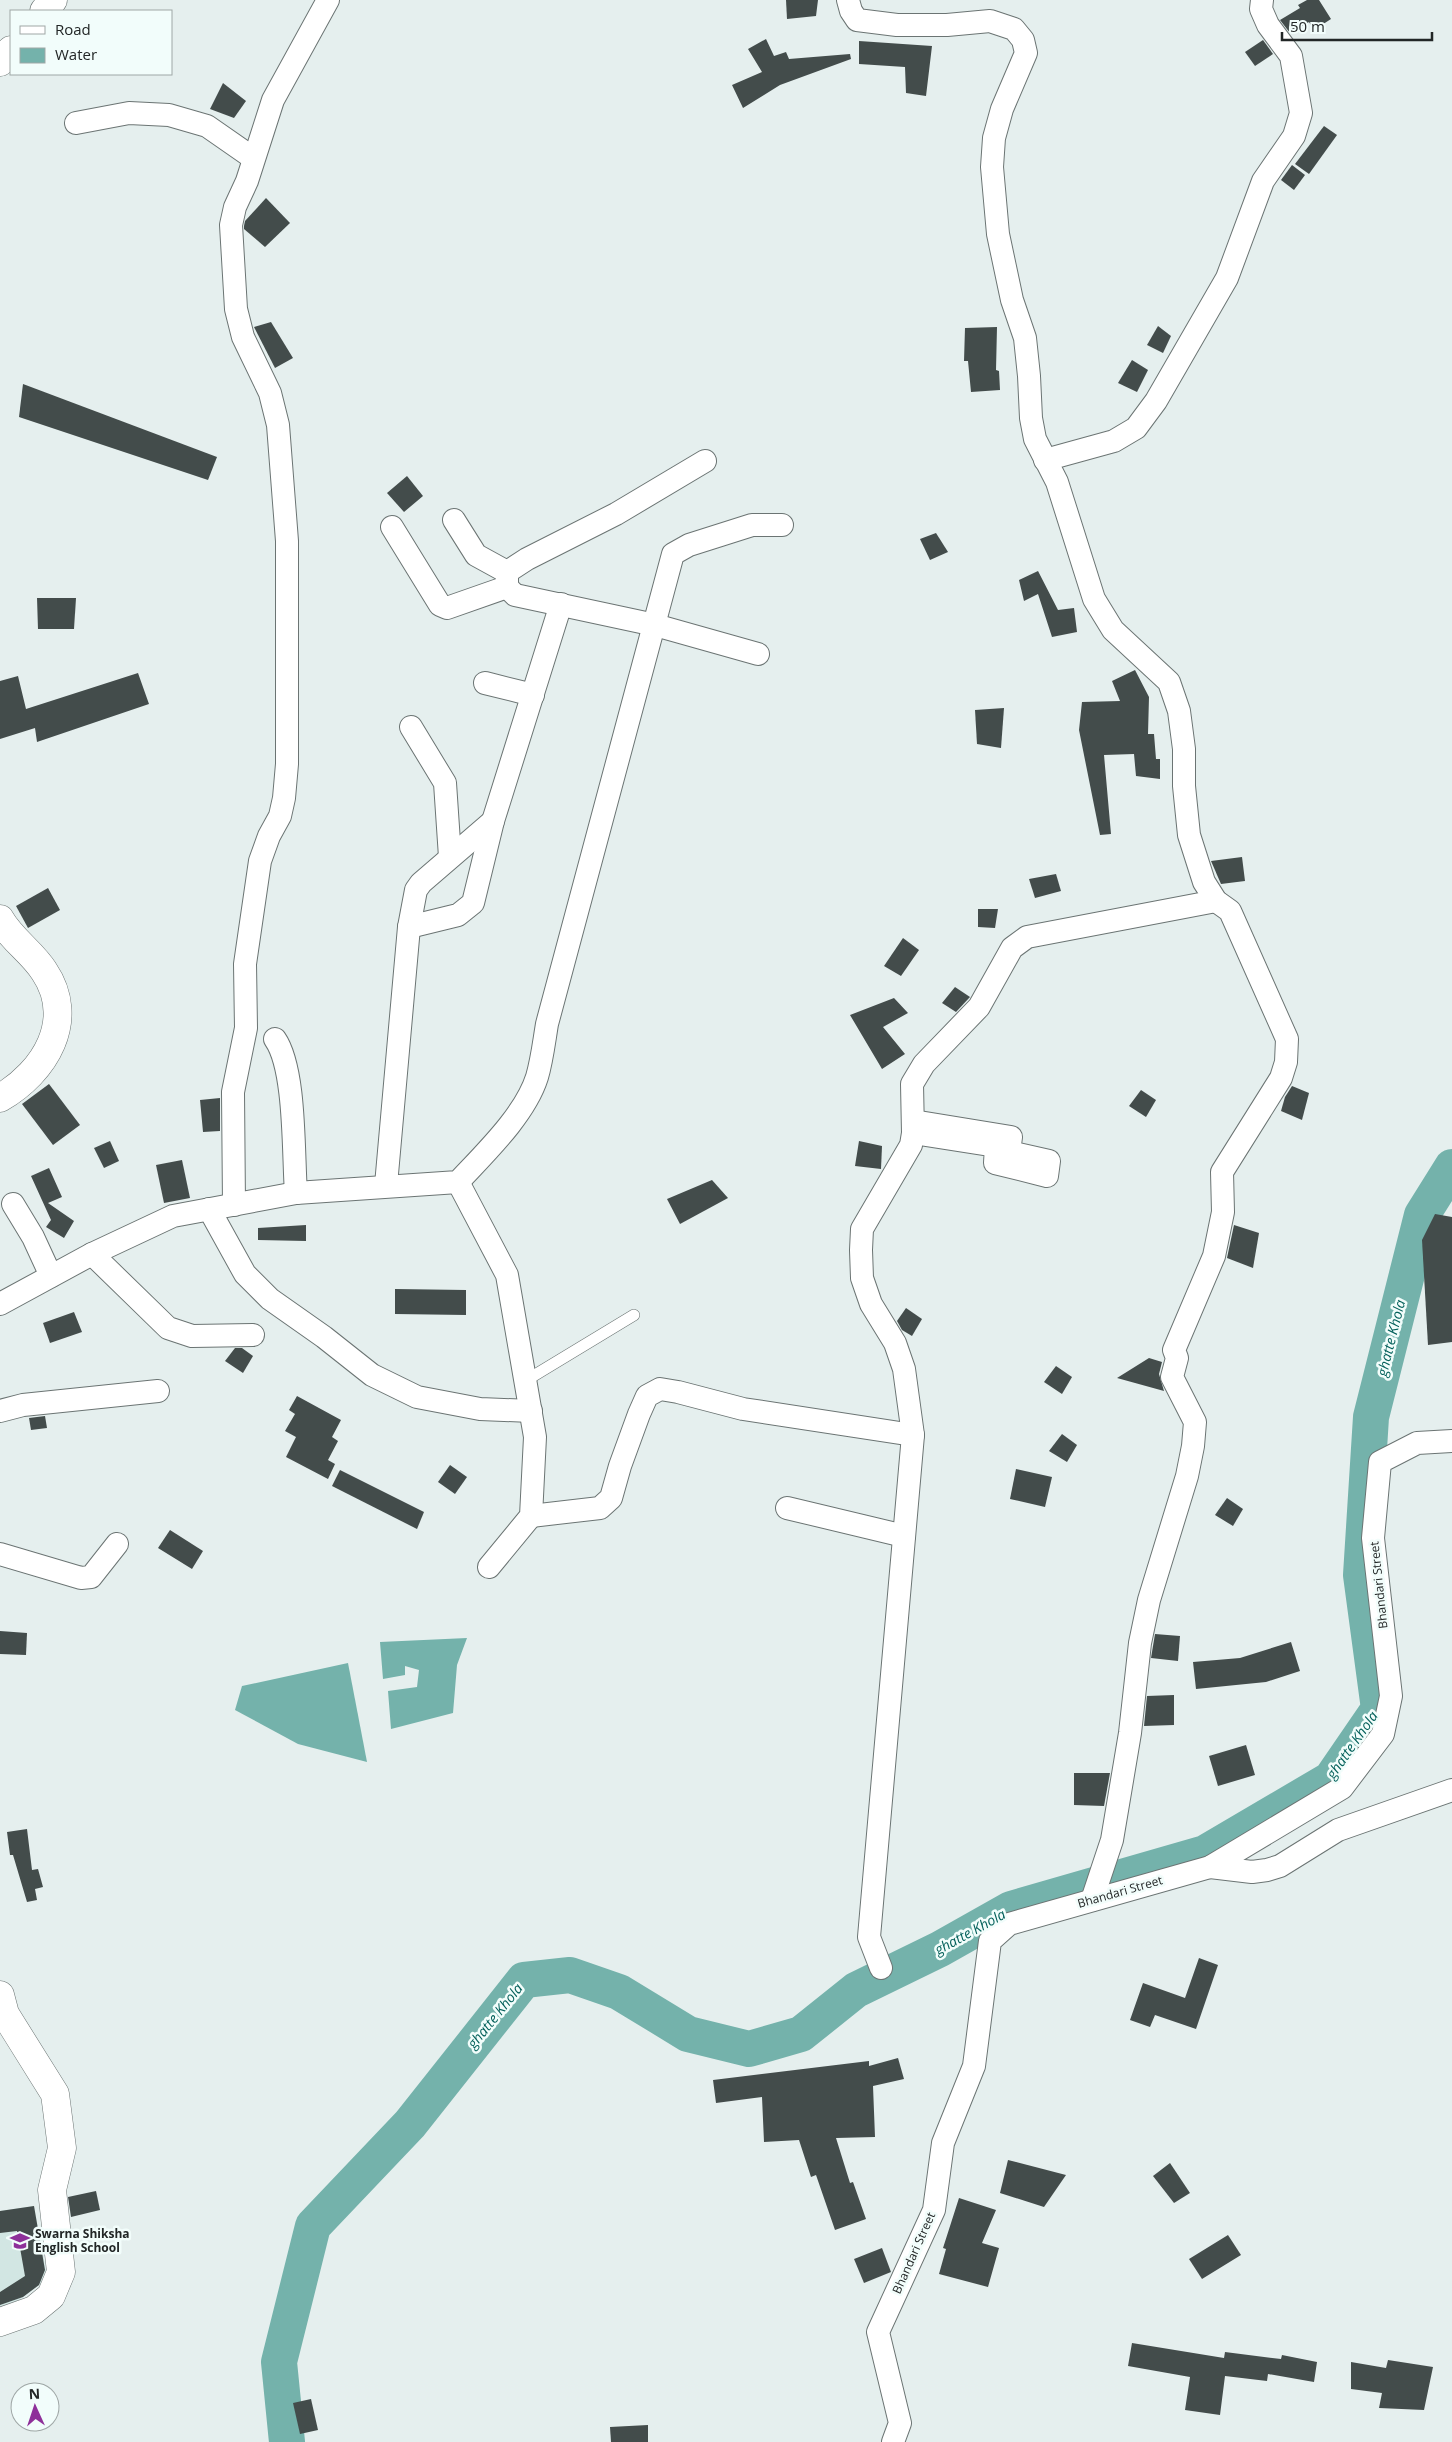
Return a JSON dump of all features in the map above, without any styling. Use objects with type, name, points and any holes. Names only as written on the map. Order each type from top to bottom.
[{"type":"street","points":[[45,10],[53,0]]},
{"type":"street","points":[[234,1204],[233,1092],[246,1028],[245,964],[260,861],[269,836],[280,816],[284,798],[287,764],[287,541],[278,425],[270,393],[242,338],[236,309],[231,225],[235,207],[247,182],[253,158],[273,100],[328,0]]},
{"type":"street","points":[[848,0],[851,11],[857,20],[896,25],[947,25],[990,21],[1014,28],[1023,40],[1026,53],[1010,88],[994,138],[994,205],[1012,300],[1025,338],[1030,376],[1031,418],[1036,439],[1057,482],[1094,599],[1113,630],[1169,682],[1179,711],[1184,750],[1184,786],[1189,835],[1203,879],[1216,901],[1230,911],[1287,1039],[1286,1062],[1272,1095],[1222,1172],[1224,1212],[1214,1256],[1174,1350],[1177,1358],[1172,1377],[1195,1422],[1193,1446],[1187,1476],[1148,1600],[1140,1643],[1130,1733],[1112,1840],[1092,1900]]},
{"type":"street","points":[[1046,460],[1114,441],[1136,428],[1156,401],[1227,278],[1263,181],[1294,136],[1301,113],[1291,56],[1268,25],[1261,9],[1262,0]]},
{"type":"street","points":[[0,62],[10,51]]},
{"type":"street","points":[[76,123],[129,113],[169,115],[207,126],[253,158]]},
{"type":"street","points":[[392,527],[440,605],[447,608],[507,580],[526,559],[616,514],[705,461]]},
{"type":"street","points":[[454,520],[476,555],[507,580],[515,595],[655,625],[758,654]]},
{"type":"street","points":[[0,1304],[92,1254],[172,1216],[296,1193],[386,1185],[458,1182],[485,1154],[522,1107],[536,1079],[547,1024],[673,554],[689,545],[752,525],[782,525]]},
{"type":"street","points":[[409,927],[458,915],[473,903],[493,821],[561,604]]},
{"type":"street","points":[[485,683],[532,695]]},
{"type":"street","points":[[411,727],[445,783],[450,857]]},
{"type":"street","points":[[386,1185],[409,927],[416,890],[421,883],[450,857],[493,821]]},
{"type":"street","points":[[880,1968],[868,1938],[913,1436],[904,1369],[895,1343],[871,1304],[862,1278],[862,1229],[911,1145],[913,1127],[912,1084],[924,1064],[980,1007],[1012,948],[1027,937],[1216,901]]},
{"type":"street","points":[[0,1098],[26,1081],[51,1047],[57,1024],[58,999],[44,971],[1,922]]},
{"type":"street","points":[[275,1039],[282,1049],[288,1070],[296,1193]]},
{"type":"street","points":[[913,1127],[1011,1137],[1009,1152],[1049,1161],[1047,1176],[995,1163],[996,1146],[913,1127]]},
{"type":"street","points":[[458,1182],[507,1275],[536,1437],[531,1516],[489,1567]]},
{"type":"street","points":[[13,1204],[33,1237],[51,1276]]},
{"type":"street","points":[[209,1209],[245,1274],[270,1299],[324,1337],[372,1375],[417,1397],[480,1409],[531,1412]]},
{"type":"street","points":[[92,1254],[168,1328],[192,1336],[253,1335]]},
{"type":"street","points":[[531,1516],[600,1508],[611,1498],[620,1466],[647,1396],[660,1389],[743,1409],[913,1436]]},
{"type":"street","points":[[0,1411],[23,1405],[158,1391]]},
{"type":"street","name":"Bhandari Street","points":[[893,2442],[900,2423],[878,2332],[934,2210],[943,2143],[974,2066],[990,1941],[1009,1924],[1210,1866],[1342,1788],[1383,1734],[1391,1696],[1373,1538],[1380,1462],[1417,1443],[1452,1441]]},
{"type":"street","points":[[787,1508],[904,1536]]},
{"type":"street","points":[[0,1554],[81,1578],[91,1577],[117,1544]]},
{"type":"street","points":[[1210,1866],[1252,1872],[1280,1866],[1338,1830],[1452,1790]]},
{"type":"street","points":[[0,1995],[5,2014],[55,2094],[62,2148],[52,2190],[61,2272],[51,2296],[34,2310],[0,2322]]},
{"type":"lane","points":[[525,1381],[634,1315]]},
{"type":"shaded area","name":"Swarna Shiksha English School","points":[[34,2206],[46,2271],[43,2282],[0,2315],[0,2211]]},
{"type":"water","points":[[467,1638],[457,1665],[453,1713],[391,1729],[388,1691],[417,1687],[419,1670],[405,1666],[405,1675],[383,1679],[380,1642]]},
{"type":"water","points":[[348,1663],[367,1762],[298,1744],[235,1710],[242,1686]]},
{"type":"building","points":[[786,0],[818,0],[816,16],[787,19]]},
{"type":"building","points":[[1307,0],[1319,0],[1331,19],[1314,30],[1309,22],[1290,33],[1280,20],[1300,8],[1298,5]]},
{"type":"building","points":[[766,39],[774,56],[786,52],[789,59],[850,54],[851,59],[780,85],[743,108],[732,85],[762,72],[748,49]]},
{"type":"building","points":[[1263,40],[1273,54],[1255,66],[1245,52]]},
{"type":"building","points":[[859,41],[932,46],[926,96],[906,93],[905,67],[859,64]]},
{"type":"building","points":[[223,83],[246,101],[234,118],[210,109]]},
{"type":"building","points":[[1324,126],[1337,135],[1309,174],[1295,164]]},
{"type":"building","points":[[1292,165],[1305,175],[1294,190],[1281,180]]},
{"type":"building","points":[[266,198],[290,223],[265,247],[244,229],[244,226],[245,221]]},
{"type":"building","points":[[271,322],[293,358],[275,368],[254,327]]},
{"type":"building","points":[[1158,326],[1171,336],[1163,353],[1147,345]]},
{"type":"building","points":[[997,327],[996,370],[999,371],[1000,390],[971,392],[968,361],[964,361],[965,328]]},
{"type":"building","points":[[1132,360],[1148,370],[1137,392],[1118,383]]},
{"type":"building","points":[[23,384],[217,457],[208,480],[19,417]]},
{"type":"building","points":[[407,476],[423,496],[404,512],[387,493]]},
{"type":"building","points":[[936,533],[948,552],[930,560],[920,539]]},
{"type":"building","points":[[1038,571],[1058,610],[1074,608],[1077,632],[1052,637],[1038,594],[1024,601],[1019,580]]},
{"type":"building","points":[[37,598],[76,598],[74,629],[38,629]]},
{"type":"building","points":[[1135,670],[1149,697],[1148,734],[1154,734],[1156,759],[1160,759],[1160,779],[1136,776],[1134,754],[1104,755],[1111,834],[1100,835],[1079,730],[1082,702],[1120,701],[1112,681]]},
{"type":"building","points":[[138,673],[149,704],[37,742],[35,728],[0,739],[0,681],[18,676],[26,709]]},
{"type":"building","points":[[1004,708],[1001,748],[977,744],[975,710]]},
{"type":"building","points":[[1242,857],[1245,881],[1221,884],[1211,861]]},
{"type":"building","points":[[1056,874],[1061,891],[1035,898],[1029,879]]},
{"type":"building","points":[[48,888],[60,910],[28,928],[16,906]]},
{"type":"building","points":[[978,909],[998,909],[995,928],[978,927]]},
{"type":"building","points":[[903,938],[919,950],[901,976],[884,966]]},
{"type":"building","points":[[955,987],[970,997],[956,1012],[942,1003]]},
{"type":"building","points":[[894,998],[908,1013],[883,1027],[905,1054],[882,1069],[850,1015]]},
{"type":"building","points":[[49,1084],[80,1125],[53,1145],[22,1104]]},
{"type":"building","points":[[1292,1086],[1309,1093],[1302,1120],[1281,1111],[1285,1097]]},
{"type":"building","points":[[1141,1090],[1156,1100],[1146,1117],[1129,1106]]},
{"type":"building","points":[[220,1098],[220,1131],[203,1132],[200,1100]]},
{"type":"building","points":[[110,1141],[119,1161],[104,1168],[94,1148]]},
{"type":"building","points":[[859,1141],[882,1146],[881,1169],[855,1166]]},
{"type":"building","points":[[182,1160],[190,1198],[164,1203],[156,1165]]},
{"type":"building","points":[[49,1168],[62,1197],[48,1203],[74,1221],[64,1238],[46,1227],[51,1220],[31,1176]]},
{"type":"building","points":[[712,1180],[728,1198],[680,1224],[667,1199]]},
{"type":"building","points":[[1435,1214],[1452,1217],[1452,1342],[1428,1345],[1422,1240]]},
{"type":"building","points":[[306,1225],[306,1241],[258,1240],[258,1228]]},
{"type":"building","points":[[1234,1225],[1259,1233],[1253,1268],[1227,1258]]},
{"type":"building","points":[[395,1289],[466,1290],[466,1315],[395,1314]]},
{"type":"building","points":[[906,1308],[922,1319],[912,1336],[902,1330],[897,1321]]},
{"type":"building","points":[[74,1312],[82,1332],[50,1343],[43,1323]]},
{"type":"building","points":[[235,1348],[242,1348],[253,1356],[243,1373],[225,1361]]},
{"type":"building","points":[[1149,1358],[1162,1362],[1159,1374],[1164,1391],[1117,1378]]},
{"type":"building","points":[[1056,1366],[1072,1377],[1062,1394],[1044,1382]]},
{"type":"building","points":[[297,1396],[341,1420],[332,1437],[338,1441],[328,1460],[335,1464],[328,1479],[286,1457],[296,1437],[285,1431],[295,1414],[289,1410]]},
{"type":"building","points":[[45,1416],[47,1428],[31,1430],[29,1418]]},
{"type":"building","points":[[1062,1434],[1077,1445],[1067,1462],[1049,1451]]},
{"type":"building","points":[[450,1465],[467,1477],[455,1494],[438,1482]]},
{"type":"building","points":[[1016,1469],[1052,1477],[1045,1507],[1010,1499]]},
{"type":"building","points":[[340,1470],[424,1512],[417,1529],[332,1486]]},
{"type":"building","points":[[1227,1498],[1243,1509],[1233,1526],[1215,1515]]},
{"type":"building","points":[[170,1530],[203,1551],[192,1569],[158,1548]]},
{"type":"building","points":[[0,1631],[27,1633],[26,1655],[0,1654]]},
{"type":"building","points":[[1155,1634],[1180,1636],[1178,1661],[1151,1658]]},
{"type":"building","points":[[1291,1642],[1300,1671],[1266,1682],[1196,1689],[1193,1662],[1240,1658]]},
{"type":"building","points":[[1174,1695],[1174,1725],[1144,1726],[1147,1696]]},
{"type":"building","points":[[1246,1745],[1255,1775],[1218,1786],[1209,1756]]},
{"type":"building","points":[[1074,1773],[1110,1773],[1104,1806],[1074,1805]]},
{"type":"building","points":[[27,1829],[32,1870],[38,1869],[43,1887],[35,1889],[37,1900],[27,1902],[13,1855],[10,1855],[7,1832]]},
{"type":"building","points":[[1199,1958],[1218,1965],[1196,2029],[1155,2015],[1150,2027],[1130,2020],[1143,1983],[1185,1998]]},
{"type":"building","points":[[898,2058],[904,2079],[873,2086],[875,2137],[836,2138],[850,2183],[853,2182],[866,2219],[835,2230],[816,2175],[811,2177],[799,2140],[764,2142],[762,2097],[716,2103],[713,2080],[869,2061],[869,2066]]},
{"type":"building","points":[[1008,2160],[1066,2175],[1044,2207],[1000,2193]]},
{"type":"building","points":[[1170,2163],[1190,2193],[1174,2203],[1153,2176]]},
{"type":"building","points":[[96,2191],[100,2210],[71,2217],[68,2197]]},
{"type":"building","points":[[959,2198],[996,2210],[982,2243],[999,2248],[988,2287],[939,2274],[946,2249],[943,2248]]},
{"type":"building","name":"Swarna Shiksha English School","points":[[34,2206],[45,2270],[39,2285],[23,2297],[0,2305],[0,2292],[25,2276],[17,2231],[0,2233],[0,2211]]},
{"type":"building","points":[[1228,2235],[1241,2255],[1202,2279],[1189,2259]]},
{"type":"building","points":[[882,2248],[891,2272],[864,2283],[854,2259]]},
{"type":"building","points":[[1132,2343],[1224,2358],[1225,2352],[1281,2359],[1282,2355],[1317,2362],[1314,2382],[1268,2374],[1267,2381],[1225,2376],[1220,2415],[1185,2410],[1190,2377],[1128,2366]]},
{"type":"building","points":[[1388,2360],[1433,2367],[1424,2410],[1379,2408],[1382,2393],[1351,2389],[1351,2362],[1386,2368]]},
{"type":"building","points":[[311,2399],[318,2430],[300,2434],[293,2403]]},
{"type":"building","points":[[648,2425],[648,2442],[611,2442],[610,2427]]},
{"type":"waterway","name":"ghatte Khola","points":[[287,2442],[279,2362],[313,2226],[410,2124],[524,1980],[570,1975],[619,1992],[688,2034],[749,2049],[801,2034],[856,1990],[940,1949],[1011,1909],[1205,1853],[1331,1779],[1379,1709],[1361,1575],[1371,1417],[1422,1215],[1452,1167]]},
{"type":"place","name":"Swarna Shiksha English School","points":[[20,2241]]}]
